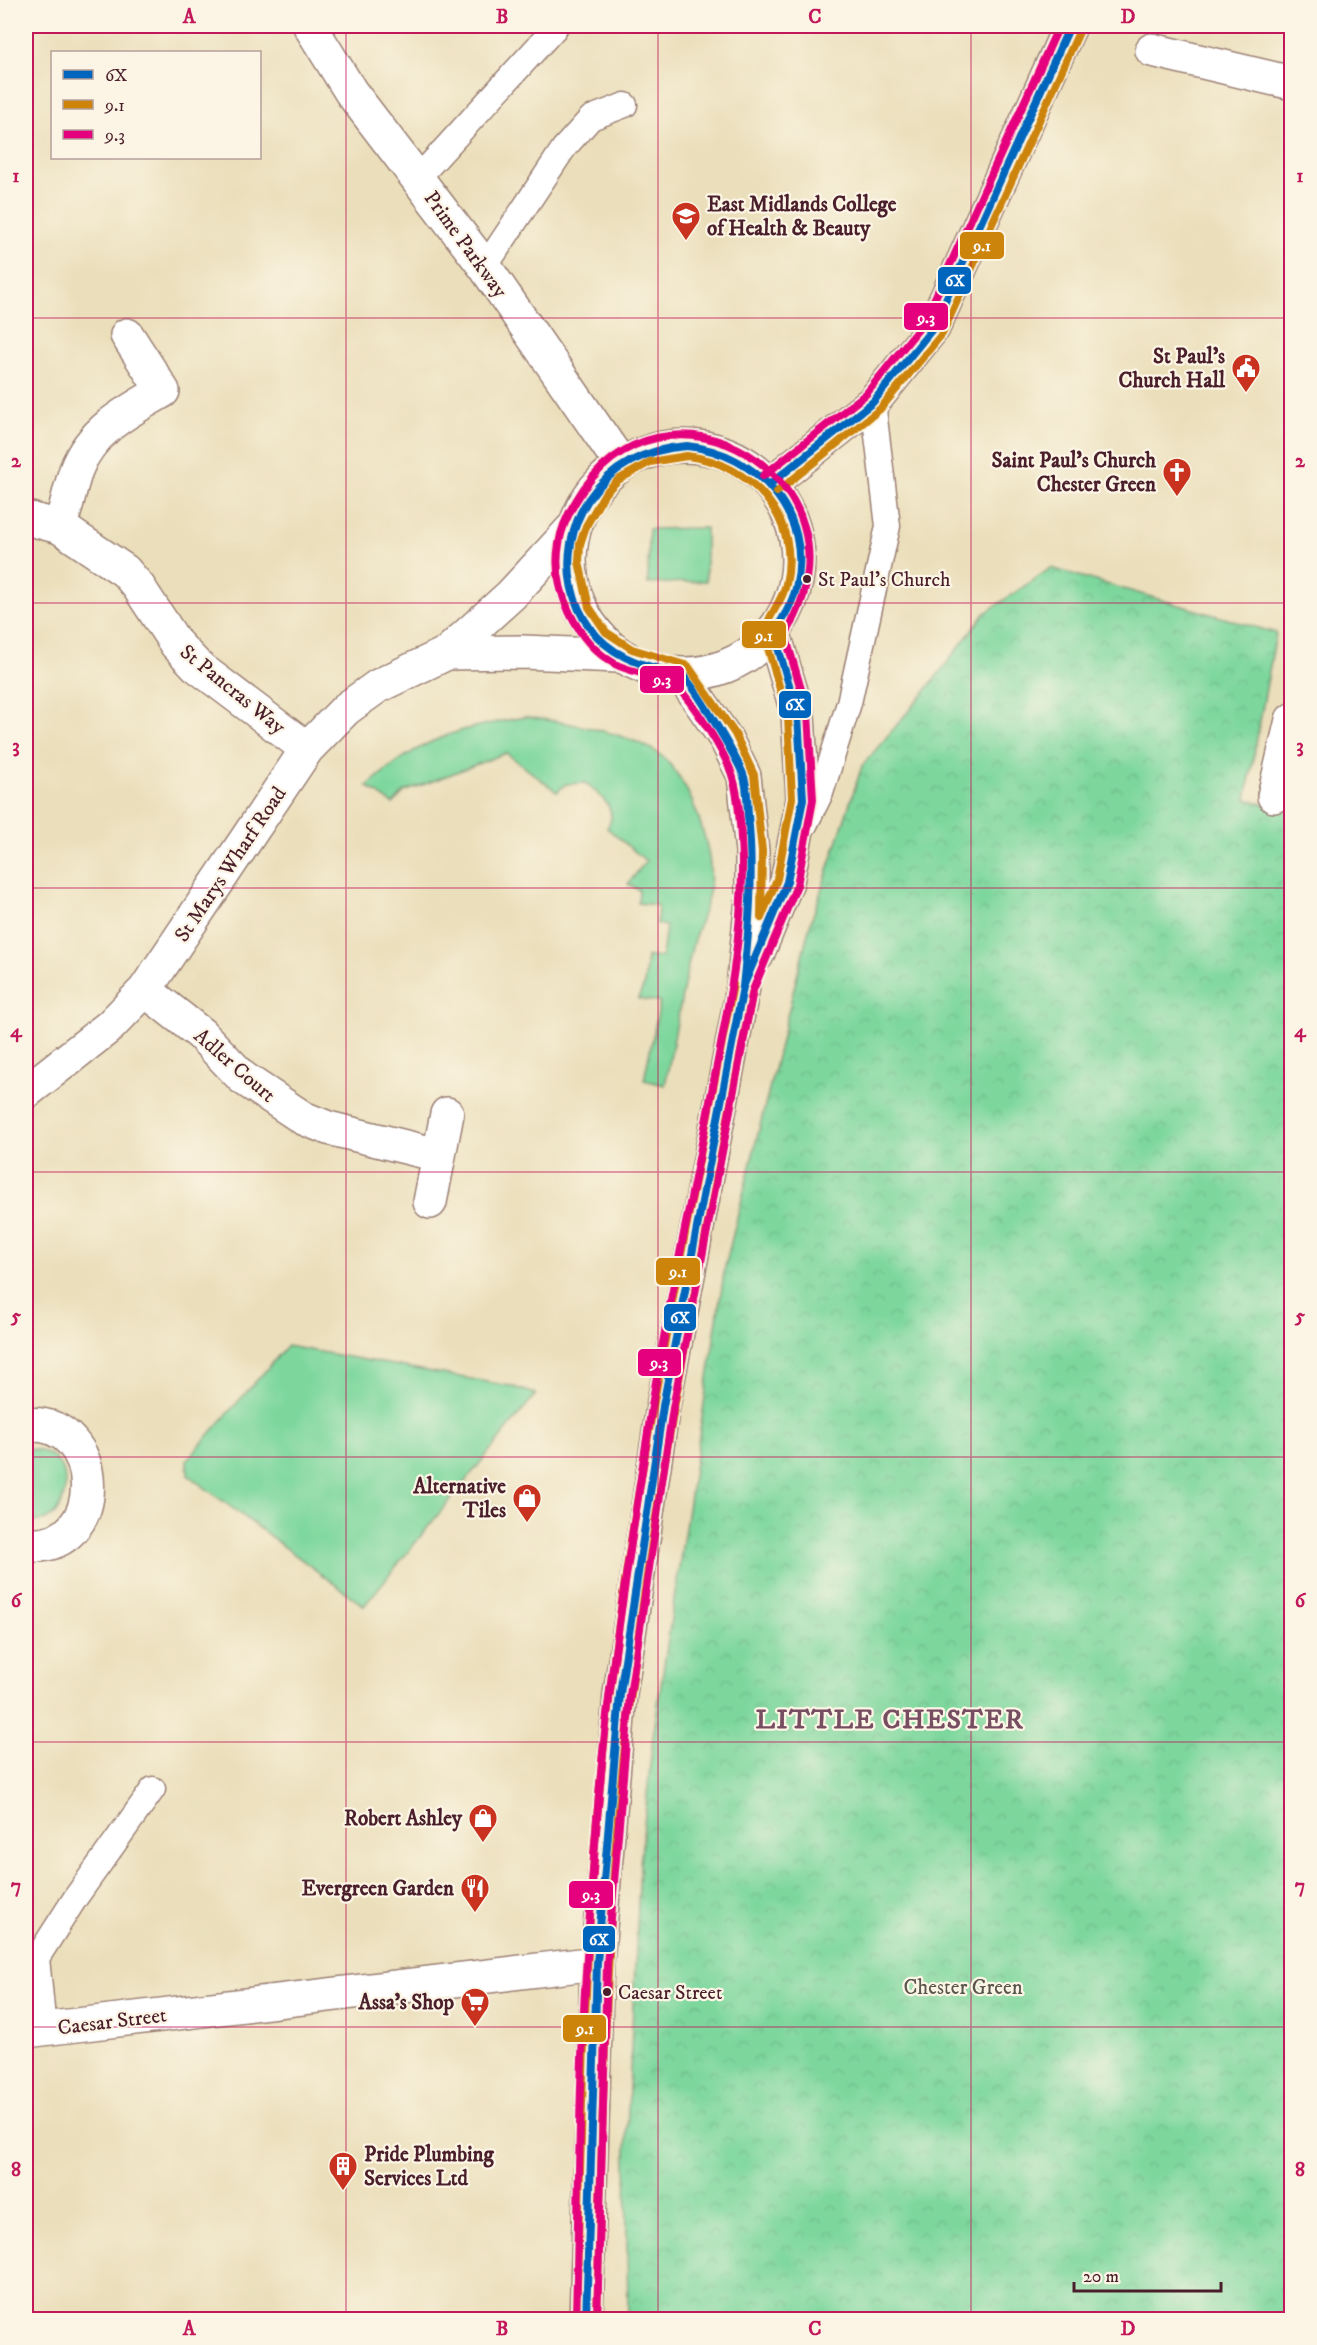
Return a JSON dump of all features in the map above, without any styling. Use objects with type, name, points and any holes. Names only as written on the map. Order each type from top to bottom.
[{"type":"street","name":"Prime Parkway","points":[[310,26],[351,92],[485,267],[621,464]]},
{"type":"street","points":[[770,484],[873,402],[933,328],[1070,26]]},
{"type":"street","points":[[1152,50],[1292,83]]},
{"type":"street","points":[[60,527],[76,470],[88,447],[102,430],[124,413],[163,391],[127,334]]},
{"type":"street","points":[[686,446],[728,454],[770,484],[784,503],[795,528],[800,563],[792,601],[774,634],[735,665],[681,674],[651,668],[619,656],[592,632],[577,606],[568,553],[572,529],[594,489],[621,464],[656,449],[686,446]]},
{"type":"street","name":"St Pancras Way","points":[[26,518],[60,527],[125,571],[138,586],[176,644],[197,666],[308,749]]},
{"type":"street","name":"St Marys Wharf Road","points":[[26,1092],[110,1026],[145,990],[308,749],[346,709],[378,686],[447,653],[512,595],[572,529]]},
{"type":"street","points":[[743,987],[787,882],[803,799],[798,715],[774,634]]},
{"type":"street","name":"St Marys Wharf Road","points":[[447,653],[523,652],[619,656]]},
{"type":"street","points":[[586,2319],[597,1963],[620,1694],[654,1463],[743,987],[752,900],[752,851],[744,776],[726,739],[681,674]]},
{"type":"street","points":[[1274,796],[1292,720]]},
{"type":"street","name":"Adler Court","points":[[145,990],[201,1034],[243,1078],[303,1118],[328,1128],[438,1155]]},
{"type":"street","points":[[430,1202],[447,1114]]},
{"type":"street","points":[[26,1425],[49,1428],[69,1440],[86,1465],[89,1485],[81,1515],[70,1530],[54,1541],[26,1545]]},
{"type":"street","name":"Caesar Street","points":[[35,2030],[597,1963]]},
{"type":"lane","points":[[418,178],[555,28]]},
{"type":"lane","points":[[485,267],[564,148],[591,118],[625,105]]},
{"type":"lane","points":[[796,842],[820,793],[849,703],[888,526],[873,402]]},
{"type":"lane","name":"Caesar Street","points":[[35,2030],[37,1958],[76,1897],[153,1789]]},
{"type":"green space","points":[[706,528],[706,581],[648,584],[649,529]]},
{"type":"green space","name":"Chester Green","points":[[1051,568],[1276,633],[1246,799],[1292,812],[1291,2319],[628,2320],[626,2152],[640,1864],[653,1737],[725,1267],[809,928],[862,766],[923,694],[985,613]]},
{"type":"green space","points":[[525,717],[600,730],[639,743],[654,751],[676,772],[699,820],[708,855],[710,886],[692,947],[665,1085],[644,1080],[660,1002],[638,999],[644,985],[647,957],[662,957],[666,926],[657,924],[658,905],[638,903],[639,890],[628,884],[646,861],[607,828],[611,815],[602,798],[586,783],[566,784],[557,792],[506,753],[404,792],[393,804],[367,786],[405,757],[440,738],[479,726]]},
{"type":"green space","points":[[287,1346],[510,1386],[536,1394],[364,1606],[188,1475],[187,1460]]},
{"type":"green space","points":[[26,1449],[50,1455],[58,1462],[63,1470],[65,1491],[55,1514],[45,1520],[26,1523]]},
{"type":"transit line","name":"9.3","points":[[763,476],[866,394],[924,322],[1059,26]]},
{"type":"transit line","name":"6X","points":[[770,484],[873,402],[933,328],[1070,26]]},
{"type":"transit line","name":"9.1","points":[[777,492],[880,409],[942,334],[1080,30]]},
{"type":"transit line","name":"9.3","points":[[576,2320],[584,2002],[606,1723],[651,1412],[733,976],[740,918],[742,860],[740,819],[735,787],[730,768],[710,731],[686,697],[674,685],[615,664],[589,642],[578,628],[563,596],[559,578],[559,544],[565,522],[576,501],[613,458],[658,438],[705,437],[748,454],[783,485],[804,528],[807,579],[785,635],[808,713],[813,800],[797,885],[753,990],[673,1408],[630,1695],[607,1964],[597,2320]]},
{"type":"transit line","name":"6X","points":[[687,446],[713,451],[757,474],[788,512],[796,536],[799,561],[794,594],[774,634],[798,715],[803,799],[787,882],[743,987],[751,880],[747,794],[743,774],[704,705],[681,674],[648,666],[625,657],[605,644],[590,627],[578,608],[569,565],[571,543],[577,521],[597,488],[619,468],[631,461],[657,451],[687,446]]},
{"type":"transit line","name":"9.1","points":[[687,456],[710,461],[732,470],[750,482],[766,498],[778,516],[786,537],[789,560],[786,584],[764,634],[788,717],[792,798],[777,879],[761,918],[762,851],[754,775],[735,734],[688,666],[632,649],[606,632],[589,607],[579,562],[580,544],[586,526],[605,493],[618,480],[650,462],[687,456]]},
{"type":"transit line","name":"9.1","points":[[576,2320],[589,1927],[601,1770],[610,1692],[650,1426],[733,985]]},
{"type":"transit line","name":"6X","points":[[586,2320],[597,1963],[620,1694],[663,1406],[743,987]]},
{"type":"transit line","name":"9.1","points":[[597,2320],[610,1928],[622,1772],[631,1694],[670,1429],[753,990]]},
{"type":"place","name":"East Midlands College of Health & Beauty","points":[[686,242]]},
{"type":"place","name":"St Paul's Church Hall","points":[[1246,394]]},
{"type":"place","name":"Saint Paul's Church Chester Green","points":[[1177,498]]},
{"type":"place","name":"St Paul's Church","points":[[807,579]]},
{"type":"place","name":"Alternative Tiles","points":[[527,1524]]},
{"type":"place","name":"Robert Ashley","points":[[483,1844]]},
{"type":"place","name":"Evergreen Garden","points":[[475,1914]]},
{"type":"place","name":"Caesar Street","points":[[607,1992]]},
{"type":"place","name":"Assa's Shop","points":[[475,2028]]},
{"type":"place","name":"Pride Plumbing Services Ltd","points":[[343,2192]]},
{"type":"district","name":"LITTLE CHESTER","points":[[890,1719]]}]
